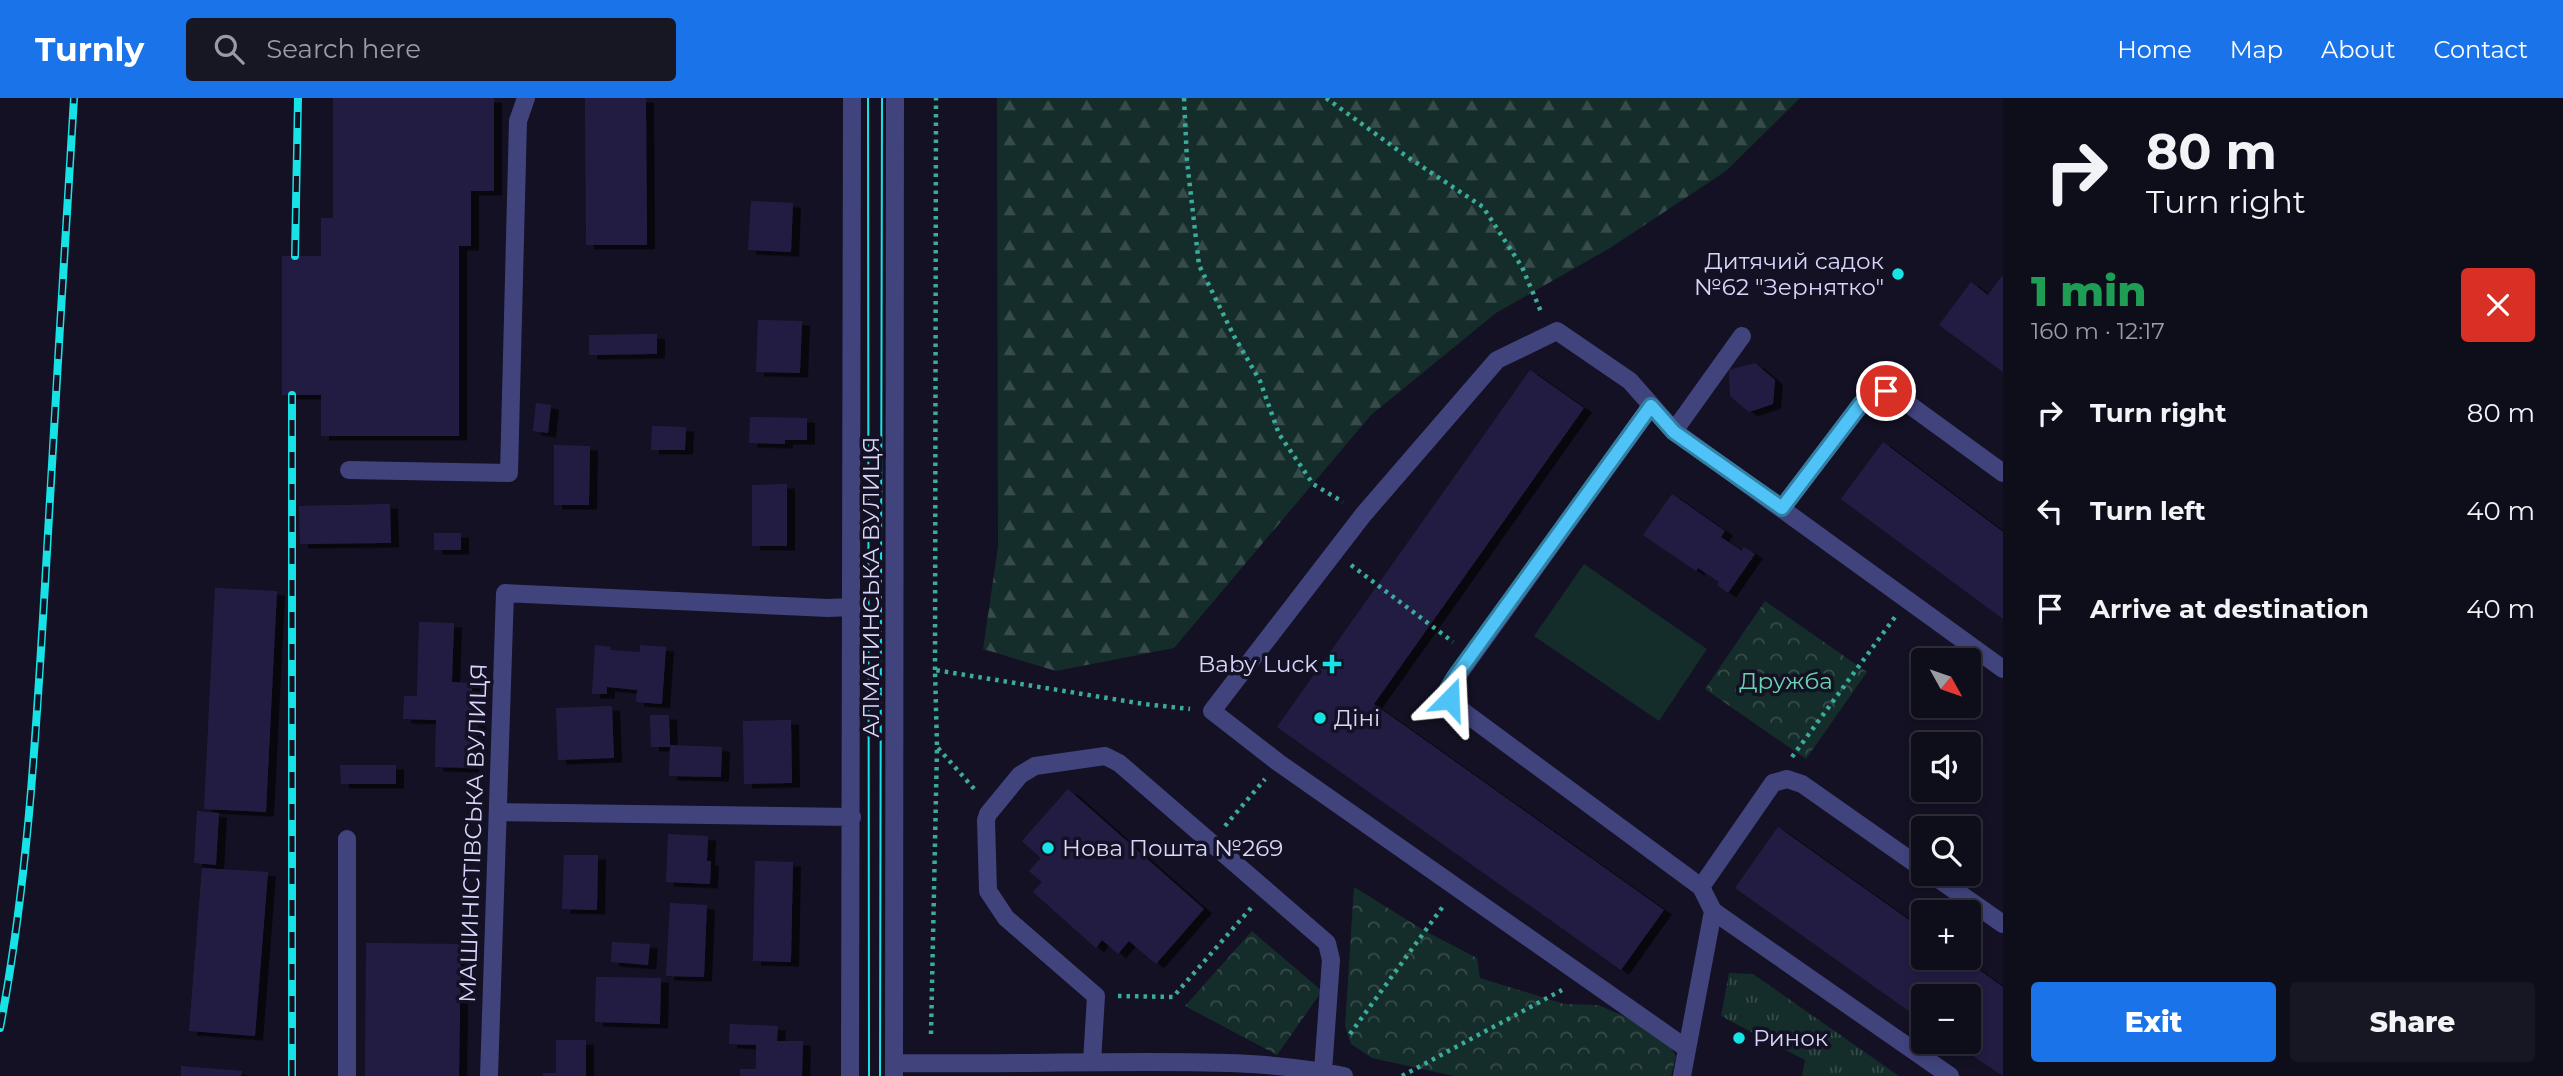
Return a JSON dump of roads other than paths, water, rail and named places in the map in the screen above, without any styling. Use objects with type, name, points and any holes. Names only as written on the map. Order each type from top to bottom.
[{"type":"street","points":[[349,470],[509,473],[518,121],[526,98]]},
{"type":"street","name":"АЛМАТИНСЬКА ВУЛИЦЯ","points":[[850,1076],[852,98]]},
{"type":"street","name":"АЛМАТИНСЬКА ВУЛИЦЯ","points":[[894,1070],[895,98]]},
{"type":"street","points":[[1686,1048],[1279,763],[1212,712],[1363,515],[1497,360],[1557,331],[1630,381],[1674,432],[2003,669]]},
{"type":"street","points":[[1674,432],[1742,336]]},
{"type":"street","points":[[1782,508],[1861,404],[1874,394],[1886,391],[1900,398],[2003,473]]},
{"type":"street","points":[[1651,406],[1471,655],[1448,689],[1450,699],[1457,707],[1701,887],[1713,911],[1950,1076]]},
{"type":"street","name":"МАШИНІСТІВСЬКА ВУЛИЦЯ","points":[[489,1076],[505,593],[852,607]]},
{"type":"street","points":[[1092,1062],[1096,996],[1006,918],[994,903],[988,891],[986,876],[986,820],[992,809],[1027,769],[1105,756],[1119,763],[1267,890],[1321,937],[1331,951],[1323,1071]]},
{"type":"street","points":[[1701,887],[1773,783],[1787,779],[1802,784],[1911,861]]},
{"type":"street","points":[[498,812],[852,817]]},
{"type":"street","points":[[347,839],[347,1076]]},
{"type":"street","points":[[1949,886],[2003,924]]},
{"type":"street","points":[[1682,1076],[1713,911]]},
{"type":"street","points":[[894,1070],[1092,1062],[1207,1062],[1323,1071],[1344,1076]]},
{"type":"tram line","points":[[868,98],[869,1076]]},
{"type":"tram line","points":[[880,1076],[882,98]]},
{"type":"railway","points":[[0,1028],[18,918],[34,751],[74,98]]},
{"type":"railway","points":[[295,256],[298,98]]},
{"type":"railway","points":[[292,395],[292,1076]]},
{"type":"place","name":"Дитячий садок №62 \"Зернятко\"","points":[[1898,274]]},
{"type":"place","name":"Baby Luck","points":[[1332,664]]},
{"type":"place","name":"Діні","points":[[1320,718]]},
{"type":"place","name":"Нова Пошта №269","points":[[1048,848]]},
{"type":"place","name":"Ринок","points":[[1739,1038]]},
{"type":"park label","name":"Дружба","points":[[1786,681]]}]
